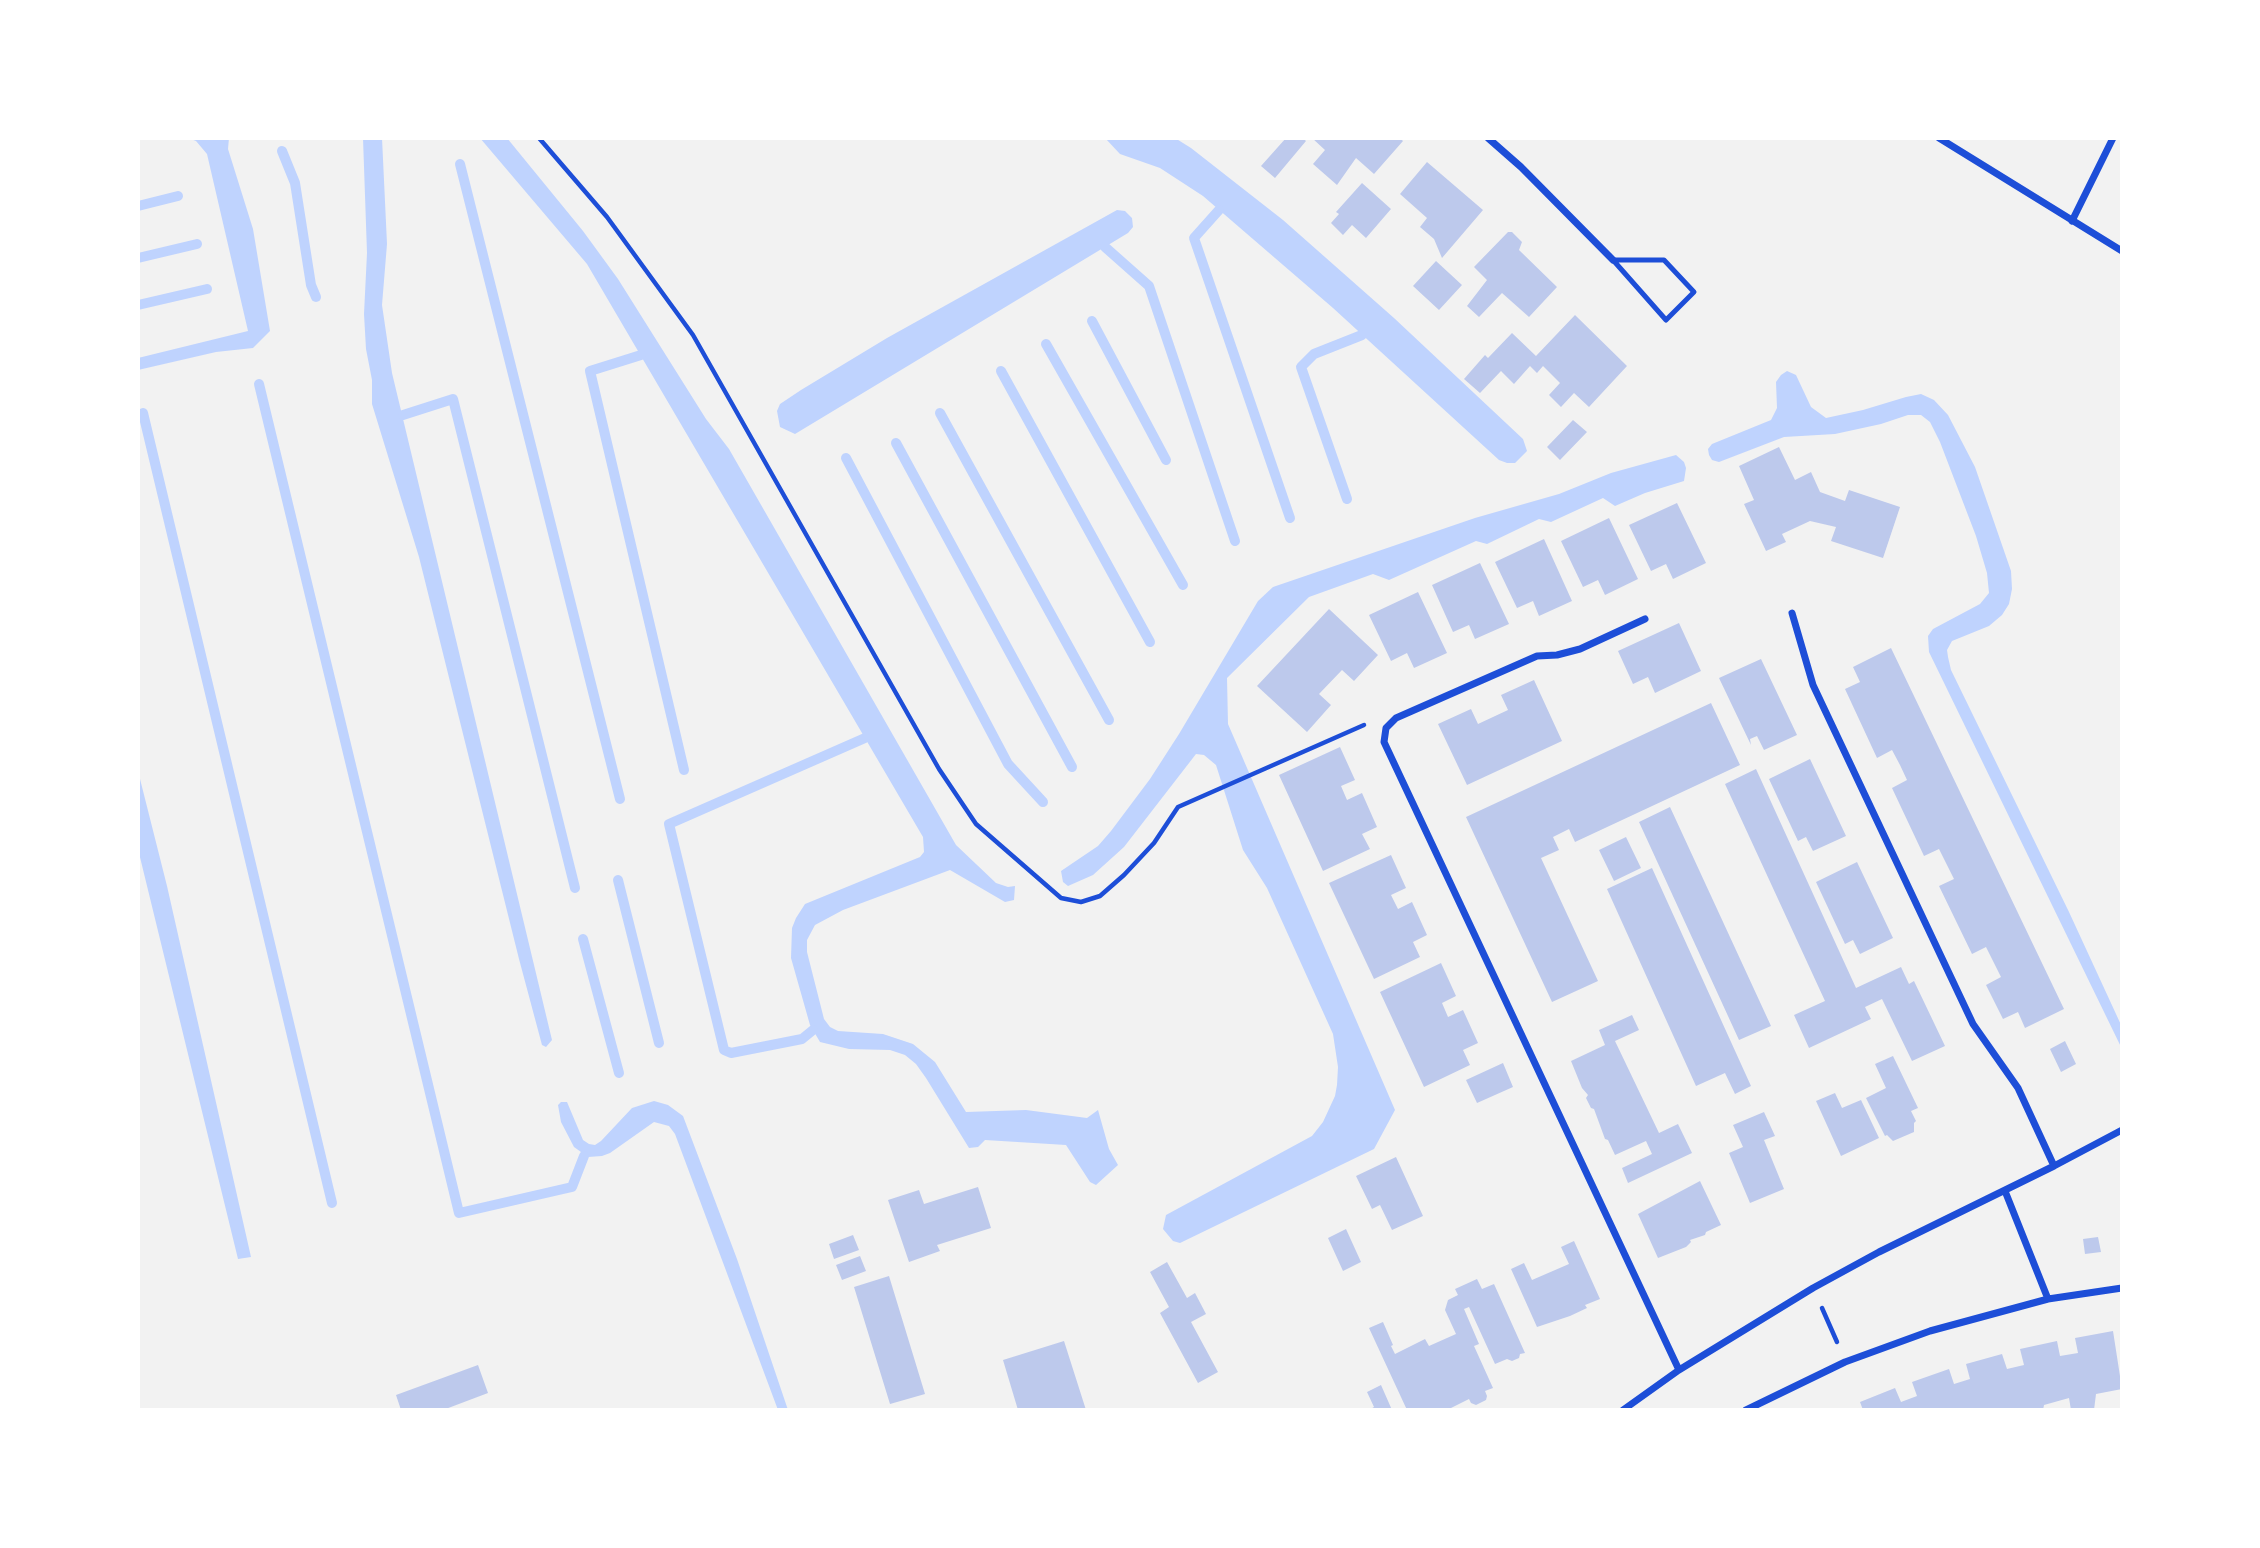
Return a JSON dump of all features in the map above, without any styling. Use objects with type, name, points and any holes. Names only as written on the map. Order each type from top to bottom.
[{"type":"street","points":[[1488,138],[1521,167],[1613,260]]},
{"type":"street","points":[[1939,138],[2122,251]]},
{"type":"street","points":[[2072,221],[2113,138]]},
{"type":"street","points":[[1793,613],[1813,685],[1973,1024],[2018,1088],[2054,1166]]},
{"type":"street","points":[[1645,619],[1580,649],[1557,655],[1537,656],[1396,718],[1386,728],[1384,742],[1679,1370]]},
{"type":"street","points":[[1623,1410],[1679,1370],[1813,1288],[2122,1130]]},
{"type":"street","points":[[2005,1191],[2048,1299]]},
{"type":"street","points":[[1746,1410],[1845,1362],[1930,1331],[2048,1299],[2122,1289]]},
{"type":"lane","points":[[1613,260],[1664,260],[1694,292],[1666,320],[1613,260]]},
{"type":"path","points":[[539,138],[607,217],[693,335],[939,769],[976,824],[1061,898],[1082,902],[1100,896],[1154,843],[1178,807],[1375,721],[1386,728]]},
{"type":"path","points":[[1813,1288],[1845,1362]]},
{"type":"water","points":[[188,138],[229,138],[228,149],[253,229],[270,331],[253,348],[216,352],[138,370],[138,358],[248,331],[207,154],[196,141]]},
{"type":"water","points":[[363,138],[382,138],[387,244],[382,305],[392,373],[552,1040],[546,1047],[542,1045],[519,959],[419,557],[372,404],[372,380],[366,349],[364,314],[367,253]]},
{"type":"water","points":[[480,138],[507,138],[583,231],[618,279],[706,419],[729,449],[956,845],[996,883],[1015,886],[1014,900],[1005,902],[950,870],[843,910],[815,925],[807,940],[807,952],[824,1019],[830,1027],[838,1031],[883,1034],[913,1044],[935,1062],[966,1112],[1026,1110],[1087,1118],[1098,1110],[1109,1149],[1118,1165],[1096,1185],[1090,1182],[1066,1145],[985,1140],[978,1147],[969,1148],[926,1078],[905,1055],[890,1050],[849,1049],[820,1042],[810,1025],[791,958],[792,928],[796,918],[805,904],[920,857],[924,852],[923,837],[587,264]]},
{"type":"water","points":[[1105,138],[1175,138],[1191,148],[1283,220],[1394,318],[1523,439],[1527,451],[1515,463],[1499,460],[1333,308],[1203,196],[1160,168],[1120,154]]},
{"type":"water","points":[[1117,210],[1125,211],[1132,218],[1133,227],[1128,233],[795,434],[780,427],[777,411],[780,404],[801,390],[887,338]]},
{"type":"water","points":[[1787,371],[1796,375],[1811,407],[1826,418],[1921,394],[1934,400],[1948,415],[1975,467],[2011,571],[2012,589],[2009,604],[2002,615],[1989,626],[1952,641],[1947,650],[1951,670],[2122,1027],[2122,1049],[1929,652],[1928,636],[1933,629],[1980,604],[1989,593],[1987,573],[1976,536],[1930,422],[1921,415],[1908,415],[1835,434],[1784,437],[1719,462],[1712,460],[1709,455],[1708,449],[1712,444],[1771,420],[1777,408],[1776,382]]},
{"type":"water","points":[[1676,455],[1686,468],[1684,481],[1615,506],[1603,498],[1551,522],[1539,519],[1487,544],[1476,541],[1389,580],[1373,574],[1309,597],[1227,678],[1228,724],[1395,1110],[1374,1149],[1180,1243],[1173,1241],[1163,1229],[1166,1215],[1312,1136],[1323,1122],[1337,1085],[1338,1067],[1333,1034],[1267,888],[1243,850],[1216,765],[1204,755],[1196,754],[1124,847],[1093,875],[1068,886],[1063,882],[1061,871],[1098,846],[1150,779],[1258,601],[1273,587],[1475,518],[1559,494],[1611,473]]},
{"type":"water","points":[[138,771],[167,886],[251,1257],[238,1259],[138,849]]},
{"type":"water","points":[[654,1101],[668,1105],[683,1116],[737,1259],[788,1410],[778,1410],[675,1134],[669,1126],[654,1122],[610,1153],[588,1157],[574,1147],[561,1122],[558,1105],[567,1102],[583,1140],[595,1145],[632,1108]]},
{"type":"building","points":[[1286,138],[1303,138],[1306,141],[1275,178],[1261,166]]},
{"type":"building","points":[[1312,138],[1400,138],[1403,141],[1374,174],[1356,158],[1337,185],[1313,164],[1325,150]]},
{"type":"building","points":[[1427,162],[1483,210],[1442,258],[1434,239],[1420,227],[1427,218],[1400,194]]},
{"type":"building","points":[[1362,183],[1391,209],[1366,238],[1352,225],[1343,235],[1331,223],[1339,214],[1336,212]]},
{"type":"building","points":[[1508,232],[1512,232],[1522,242],[1519,250],[1557,287],[1529,317],[1502,293],[1479,317],[1467,306],[1487,280],[1474,267]]},
{"type":"building","points":[[1436,261],[1462,285],[1439,310],[1413,286]]},
{"type":"building","points":[[1575,315],[1627,366],[1589,407],[1574,393],[1561,407],[1549,395],[1560,383],[1543,366],[1537,373],[1530,366],[1514,384],[1501,371],[1480,393],[1464,379],[1485,355],[1488,358],[1512,333],[1536,356]]},
{"type":"building","points":[[1573,420],[1587,432],[1560,460],[1547,447]]},
{"type":"building","points":[[1779,447],[1795,480],[1811,472],[1820,492],[1845,501],[1849,490],[1900,507],[1883,558],[1831,541],[1836,527],[1810,521],[1782,534],[1786,542],[1766,551],[1744,504],[1754,500],[1739,466]]},
{"type":"building","points":[[1677,503],[1706,563],[1673,579],[1666,564],[1651,571],[1629,525]]},
{"type":"building","points":[[1609,518],[1638,579],[1605,595],[1598,580],[1583,587],[1561,541]]},
{"type":"building","points":[[1544,539],[1572,601],[1539,616],[1533,601],[1517,608],[1495,562]]},
{"type":"building","points":[[1480,563],[1509,624],[1475,639],[1469,625],[1453,632],[1432,585]]},
{"type":"building","points":[[1418,592],[1447,653],[1414,668],[1407,653],[1391,661],[1369,615]]},
{"type":"building","points":[[1329,609],[1378,655],[1354,681],[1342,670],[1319,694],[1331,705],[1307,732],[1257,686]]},
{"type":"building","points":[[1679,623],[1701,671],[1655,693],[1648,677],[1633,684],[1618,651]]},
{"type":"building","points":[[1891,648],[2064,1009],[2025,1028],[2018,1012],[2003,1019],[1986,985],[2001,977],[1986,947],[1972,954],[1939,886],[1954,879],[1939,849],[1924,856],[1892,788],[1907,780],[1900,765],[1892,750],[1877,758],[1845,689],[1860,682],[1853,667]]},
{"type":"building","points":[[1761,659],[1797,735],[1764,750],[1757,736],[1750,739],[1751,745],[1719,678]]},
{"type":"building","points":[[1534,680],[1562,741],[1467,785],[1438,724],[1471,709],[1478,724],[1508,710],[1501,695]]},
{"type":"building","points":[[1711,703],[1740,765],[1575,842],[1569,829],[1553,837],[1559,850],[1541,858],[1598,981],[1552,1002],[1466,817]]},
{"type":"building","points":[[1340,747],[1355,780],[1341,786],[1347,800],[1362,793],[1377,827],[1362,834],[1370,849],[1323,871],[1279,775]]},
{"type":"building","points":[[1810,759],[1846,836],[1813,851],[1806,837],[1798,841],[1769,779]]},
{"type":"building","points":[[1756,769],[1856,988],[1901,967],[1909,984],[1914,981],[1945,1046],[1912,1061],[1882,999],[1865,1007],[1871,1019],[1809,1048],[1794,1015],[1825,1001],[1725,784]]},
{"type":"building","points":[[1670,807],[1771,1026],[1739,1040],[1639,822]]},
{"type":"building","points":[[1626,837],[1641,868],[1614,881],[1599,850]]},
{"type":"building","points":[[1391,855],[1406,888],[1391,895],[1398,909],[1412,902],[1427,935],[1413,942],[1420,957],[1374,979],[1329,883]]},
{"type":"building","points":[[1857,862],[1893,938],[1860,954],[1853,940],[1845,944],[1816,882]]},
{"type":"building","points":[[1652,868],[1751,1086],[1735,1094],[1725,1073],[1696,1086],[1607,889]]},
{"type":"building","points":[[1441,963],[1456,996],[1442,1003],[1448,1017],[1463,1010],[1478,1043],[1463,1050],[1470,1065],[1424,1087],[1380,992]]},
{"type":"building","points":[[1632,1015],[1639,1030],[1615,1041],[1659,1133],[1678,1124],[1692,1153],[1628,1183],[1622,1168],[1652,1154],[1646,1141],[1615,1155],[1605,1139],[1571,1061],[1605,1045],[1599,1030]]},
{"type":"building","points":[[2065,1041],[2076,1064],[2061,1072],[2050,1049]]},
{"type":"building","points":[[1893,1056],[1918,1108],[1911,1111],[1916,1121],[1914,1132],[1893,1141],[1885,1136],[1866,1098],[1886,1088],[1875,1064]]},
{"type":"building","points":[[1503,1063],[1513,1087],[1477,1103],[1466,1080]]},
{"type":"building","points":[[1835,1093],[1842,1108],[1861,1100],[1879,1138],[1841,1156],[1816,1101]]},
{"type":"building","points":[[1764,1112],[1775,1136],[1764,1140],[1784,1189],[1750,1203],[1729,1153],[1743,1147],[1733,1125]]},
{"type":"building","points":[[1396,1157],[1423,1216],[1392,1230],[1380,1205],[1372,1209],[1356,1176]]},
{"type":"building","points":[[1700,1181],[1721,1225],[1690,1240],[1686,1247],[1658,1258],[1638,1214]]},
{"type":"building","points":[[978,1187],[991,1228],[937,1245],[940,1251],[909,1262],[888,1200],[919,1190],[924,1204]]},
{"type":"building","points":[[1346,1229],[1361,1262],[1343,1271],[1328,1238]]},
{"type":"building","points":[[853,1235],[859,1250],[834,1259],[829,1244]]},
{"type":"building","points":[[2098,1237],[2101,1252],[2085,1254],[2083,1239]]},
{"type":"building","points":[[1574,1241],[1600,1299],[1585,1305],[1587,1308],[1570,1316],[1537,1327],[1511,1269],[1524,1263],[1532,1280],[1569,1264],[1561,1247]]},
{"type":"building","points":[[860,1256],[866,1271],[842,1280],[836,1265]]},
{"type":"building","points":[[1167,1262],[1187,1298],[1195,1293],[1206,1314],[1191,1322],[1218,1372],[1198,1383],[1160,1313],[1169,1307],[1150,1272]]},
{"type":"building","points":[[889,1276],[925,1394],[890,1404],[854,1287]]},
{"type":"building","points":[[1477,1279],[1482,1289],[1494,1284],[1525,1353],[1512,1361],[1507,1359],[1495,1364],[1469,1307],[1464,1309],[1479,1344],[1474,1346],[1493,1388],[1485,1391],[1486,1400],[1476,1405],[1469,1399],[1447,1410],[1407,1410],[1369,1328],[1383,1322],[1395,1354],[1425,1339],[1429,1346],[1456,1334],[1445,1310],[1448,1300],[1458,1295],[1455,1289]]},
{"type":"building","points":[[2113,1331],[2122,1389],[2096,1394],[2094,1410],[2071,1410],[2069,1398],[2044,1405],[2043,1410],[1863,1410],[1860,1402],[1895,1388],[1901,1402],[1917,1396],[1912,1382],[1949,1369],[1954,1384],[1970,1379],[1966,1364],[2002,1354],[2007,1369],[2024,1365],[2020,1349],[2057,1341],[2060,1356],[2078,1353],[2075,1338]]},
{"type":"building","points":[[1064,1341],[1086,1410],[1018,1410],[1003,1360]]},
{"type":"building","points":[[478,1365],[488,1393],[443,1410],[401,1410],[396,1395]]},
{"type":"building","points":[[1381,1385],[1392,1410],[1369,1410],[1374,1407],[1367,1392]]},
{"type":"waterway","points":[[282,151],[295,183],[311,285],[316,297]]},
{"type":"waterway","points":[[460,164],[620,799]]},
{"type":"waterway","points":[[138,206],[178,196]]},
{"type":"waterway","points":[[1219,210],[1194,238],[1290,518]]},
{"type":"waterway","points":[[138,258],[197,244]]},
{"type":"waterway","points":[[1105,247],[1149,286],[1235,541]]},
{"type":"waterway","points":[[138,305],[207,289]]},
{"type":"waterway","points":[[1092,321],[1166,460]]},
{"type":"waterway","points":[[1347,499],[1301,367],[1314,354],[1362,335]]},
{"type":"waterway","points":[[1046,344],[1183,585]]},
{"type":"waterway","points":[[641,355],[590,371],[684,770]]},
{"type":"waterway","points":[[1001,371],[1150,642]]},
{"type":"waterway","points":[[259,384],[459,1213],[572,1187],[584,1156]]},
{"type":"waterway","points":[[403,415],[453,399],[575,888]]},
{"type":"waterway","points":[[143,413],[332,1203]]},
{"type":"waterway","points":[[940,413],[1109,720]]},
{"type":"waterway","points":[[896,443],[1072,767]]},
{"type":"waterway","points":[[846,458],[1008,764],[1043,802]]},
{"type":"waterway","points":[[813,1030],[802,1039],[731,1053],[724,1050],[669,824],[865,738]]},
{"type":"waterway","points":[[618,880],[659,1043]]},
{"type":"waterway","points":[[583,939],[619,1073]]}]
